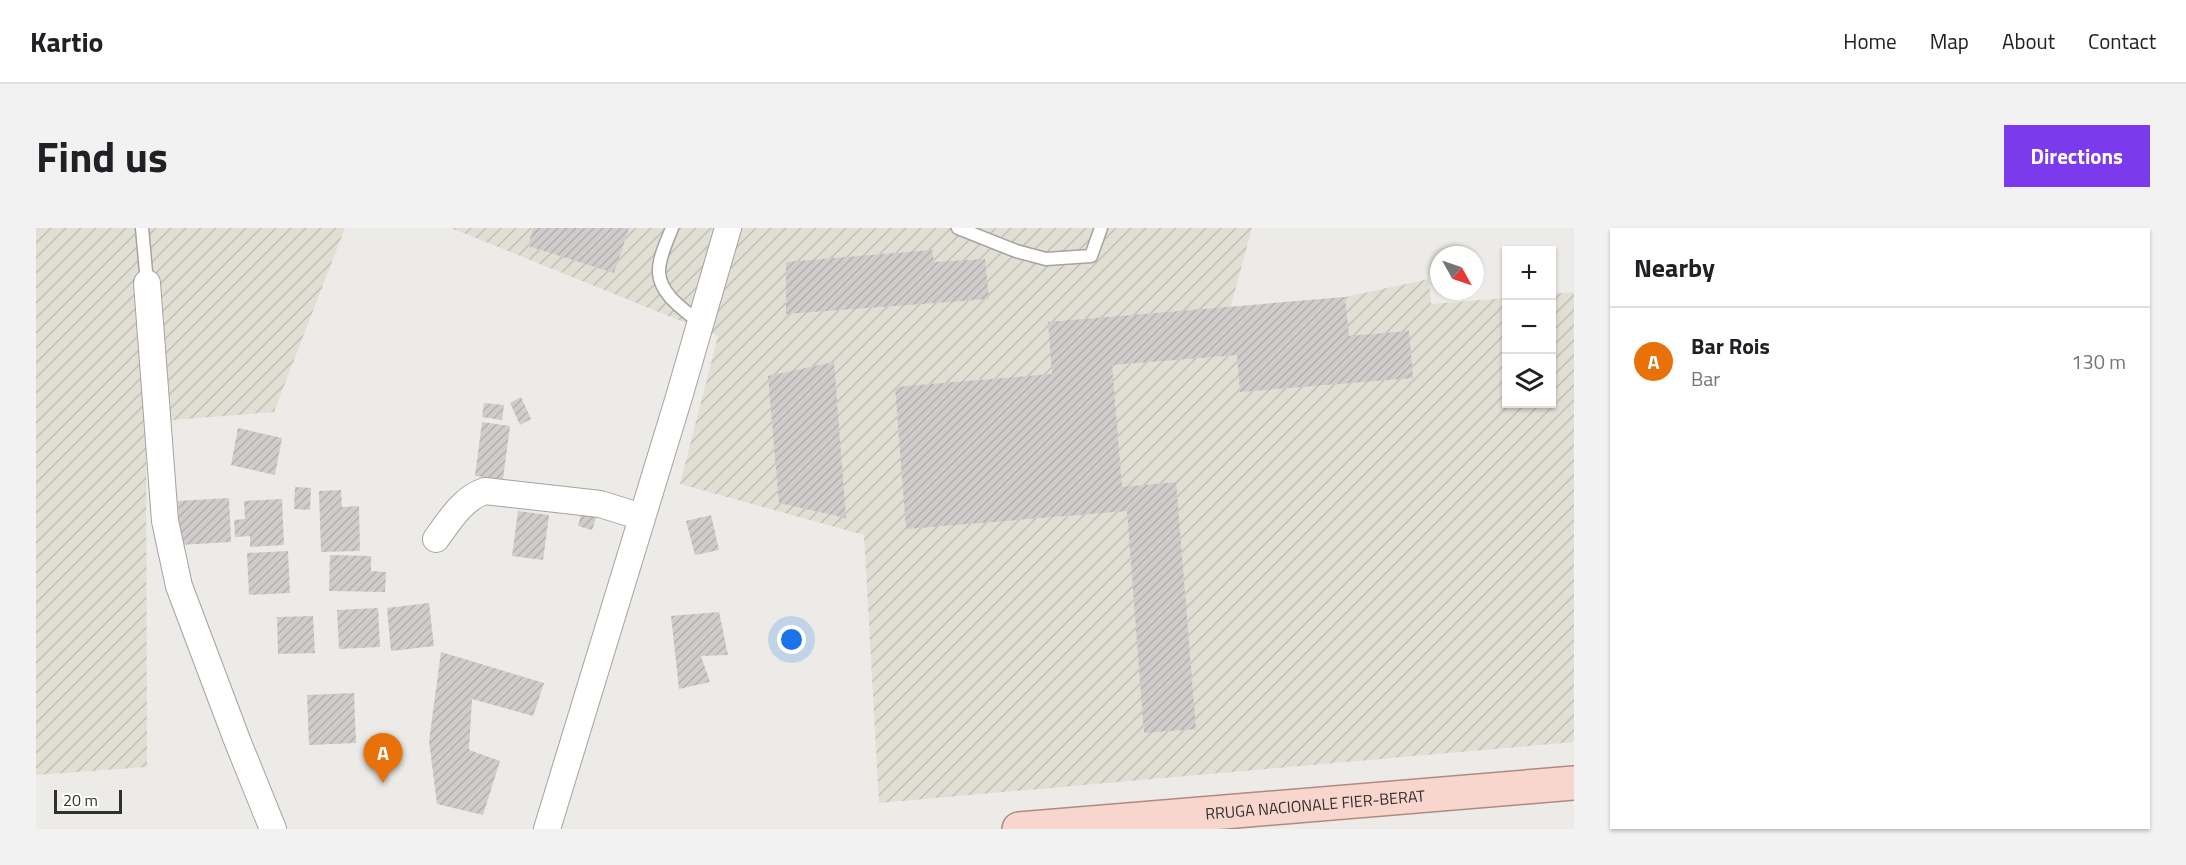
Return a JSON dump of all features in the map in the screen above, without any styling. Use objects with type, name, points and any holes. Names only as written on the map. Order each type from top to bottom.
[{"type":"main road","name":"RRUGA NACIONALE FIER-BERAT","points":[[1019,829],[1574,783]]},
{"type":"street","points":[[547,829],[728,228]]},
{"type":"street","points":[[147,283],[165,521],[179,586],[273,829]]},
{"type":"street","points":[[436,539],[474,494],[485,490],[600,504],[642,517]]},
{"type":"lane","points":[[142,228],[147,283]]},
{"type":"lane","points":[[672,228],[659,273],[664,288],[672,300],[700,323]]},
{"type":"lane","points":[[958,228],[1016,250],[1046,258],[1091,256],[1101,228]]},
{"type":"shaded area","points":[[36,228],[345,228],[274,412],[146,422],[147,767],[36,775]]},
{"type":"shaded area","points":[[451,228],[1252,228],[1230,309],[1345,297],[1429,279],[1431,304],[1502,298],[1502,408],[1556,408],[1556,294],[1574,292],[1574,742],[879,803],[864,535],[680,484],[718,336]]},
{"type":"building","points":[[533,228],[629,228],[614,273],[528,246]]},
{"type":"building","points":[[932,250],[934,262],[985,259],[989,299],[786,314],[786,262]]},
{"type":"building","points":[[1345,297],[1349,336],[1409,331],[1413,378],[1240,392],[1237,355],[1112,365],[1122,487],[1176,482],[1196,729],[1144,733],[1127,511],[906,529],[895,387],[1052,374],[1048,322]]},
{"type":"building","points":[[834,362],[846,518],[779,503],[768,376]]},
{"type":"building","points":[[521,397],[531,419],[520,425],[510,403]]},
{"type":"building","points":[[484,403],[504,405],[502,420],[482,417]]},
{"type":"building","points":[[482,422],[510,426],[503,479],[475,476]]},
{"type":"building","points":[[238,428],[282,438],[275,475],[231,465]]},
{"type":"building","points":[[295,487],[311,488],[310,510],[294,509]]},
{"type":"building","points":[[341,490],[342,507],[359,506],[360,551],[321,552],[319,491]]},
{"type":"building","points":[[229,498],[231,542],[180,545],[178,501]]},
{"type":"building","points":[[282,499],[284,545],[250,547],[250,536],[235,537],[234,520],[245,519],[244,501]]},
{"type":"building","points":[[583,507],[598,512],[592,530],[578,526]]},
{"type":"building","points":[[518,511],[549,515],[543,560],[512,556]]},
{"type":"building","points":[[711,515],[719,550],[695,555],[686,521]]},
{"type":"building","points":[[288,551],[290,593],[249,595],[247,553]]},
{"type":"building","points":[[330,555],[371,556],[371,571],[386,572],[385,592],[329,591]]},
{"type":"building","points":[[429,603],[434,646],[391,651],[387,608]]},
{"type":"building","points":[[378,608],[380,647],[339,649],[337,610]]},
{"type":"building","points":[[719,612],[728,655],[701,656],[710,682],[679,689],[671,616]]},
{"type":"building","points":[[313,616],[315,653],[278,654],[277,617]]},
{"type":"building","points":[[441,652],[544,683],[533,716],[472,699],[469,750],[500,761],[483,815],[437,804],[429,741]]},
{"type":"building","points":[[354,693],[356,743],[309,745],[307,695]]},
{"type":"place","name":"Bar Rois","points":[[383,783]]}]
